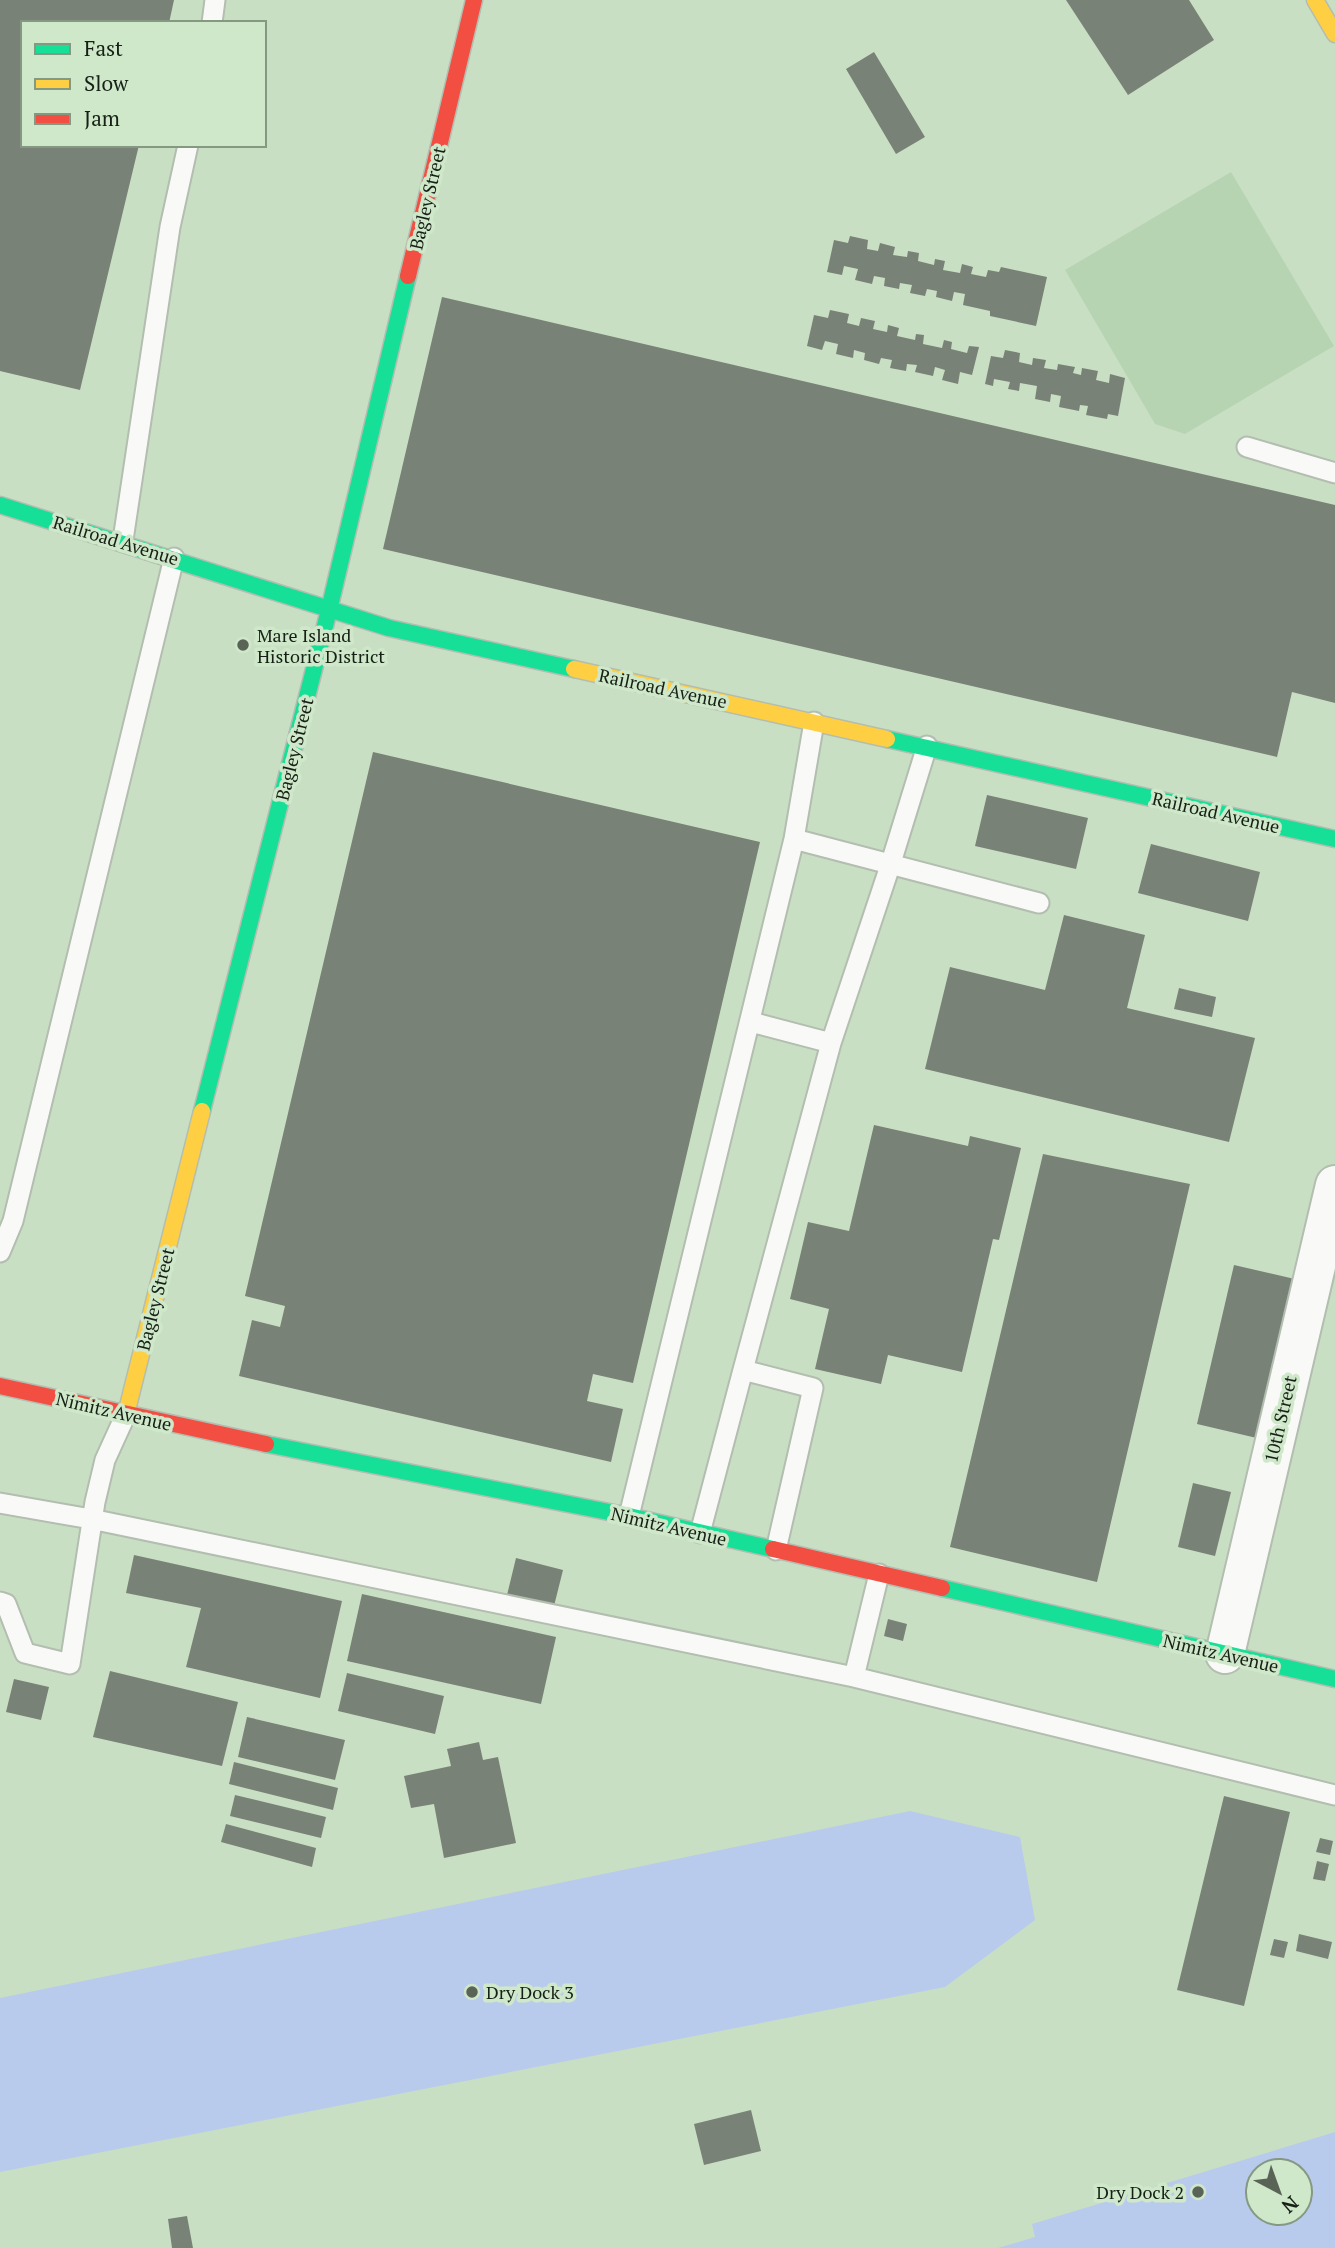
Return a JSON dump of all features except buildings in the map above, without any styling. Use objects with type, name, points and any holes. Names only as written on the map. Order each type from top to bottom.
[{"type":"street","name":"Bagley Street","points":[[126,1414],[329,610],[474,0]]},
{"type":"street","points":[[1315,0],[1335,34]]},
{"type":"street","name":"Railroad Avenue","points":[[0,505],[122,540],[390,628],[1335,839]]},
{"type":"street","name":"10th Street","points":[[1225,1654],[1335,1185]]},
{"type":"street","name":"Nimitz Avenue","points":[[0,1386],[629,1516],[1335,1679]]},
{"type":"lane","points":[[212,21],[215,0]]},
{"type":"lane","points":[[122,540],[170,227],[188,147]]},
{"type":"lane","points":[[1247,447],[1335,473]]},
{"type":"lane","points":[[0,1252],[13,1221],[174,558]]},
{"type":"lane","points":[[629,1516],[794,839],[814,722]]},
{"type":"lane","points":[[700,1533],[831,1043],[927,746]]},
{"type":"lane","points":[[794,839],[1039,903]]},
{"type":"lane","points":[[751,1022],[831,1043]]},
{"type":"lane","points":[[743,1370],[813,1388],[776,1550]]},
{"type":"lane","points":[[0,1602],[6,1604],[25,1653],[70,1664],[91,1519],[105,1460],[126,1414]]},
{"type":"lane","points":[[0,1503],[91,1519],[854,1677],[1335,1795]]},
{"type":"lane","points":[[854,1677],[879,1574]]},
{"type":"shaded area","points":[[0,0],[1335,0],[1335,2248],[0,2248]]},
{"type":"shaded area","points":[[1231,172],[1334,346],[1185,434],[1155,424],[1065,270]]},
{"type":"water","name":"Dry Dock 3","points":[[910,1811],[1020,1837],[1035,1920],[945,1987],[0,2172],[0,1998]]},
{"type":"water","name":"Dry Dock 2","points":[[1335,2132],[1335,2248],[998,2248],[1035,2237],[1032,2224],[1244,2160],[1244,2227],[1314,2227],[1314,2157],[1253,2157]]},
{"type":"traffic: fast","points":[[202,1111],[329,610],[408,276]]},
{"type":"traffic: fast","points":[[0,505],[389,628],[574,669]]},
{"type":"traffic: fast","points":[[887,739],[1335,839]]},
{"type":"traffic: fast","points":[[266,1444],[629,1516],[773,1549]]},
{"type":"traffic: fast","points":[[942,1588],[1335,1679]]},
{"type":"traffic: slow","points":[[1315,0],[1335,34]]},
{"type":"traffic: slow","points":[[574,669],[887,739]]},
{"type":"traffic: slow","points":[[126,1414],[202,1111]]},
{"type":"traffic: jam","points":[[408,276],[474,0]]},
{"type":"traffic: jam","points":[[0,1386],[266,1444]]},
{"type":"traffic: jam","points":[[773,1549],[942,1588]]},
{"type":"place","name":"Mare Island Historic District","points":[[243,645]]},
{"type":"place","name":"Dry Dock 3","points":[[472,1992]]},
{"type":"place","name":"Dry Dock 2","points":[[1198,2192]]}]
